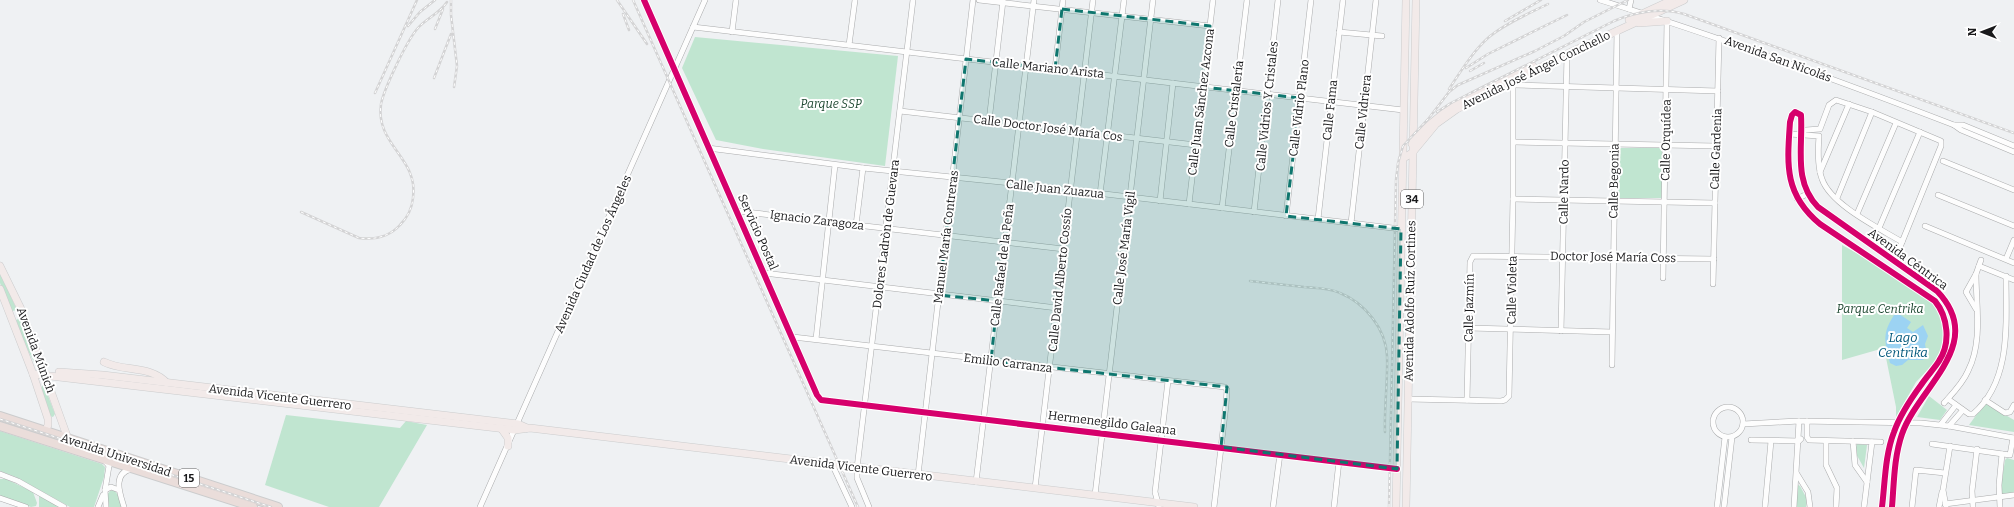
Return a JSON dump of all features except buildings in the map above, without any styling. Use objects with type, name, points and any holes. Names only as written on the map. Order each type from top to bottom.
[{"type":"highway","points":[[0,416],[15,431]]},
{"type":"highway","name":"Avenida Universidad","points":[[0,416],[278,507]]},
{"type":"highway","name":"Avenida Universidad","points":[[0,426],[253,507]]},
{"type":"main road","name":"Avenida Adolfo Ruíz Cortines","points":[[1396,507],[1406,0]]},
{"type":"main road","name":"Avenida Adolfo Ruíz Cortines","points":[[1406,507],[1416,0]]},
{"type":"main road","name":"Avenida José Ángel Conchello","points":[[1402,156],[1432,121],[1452,106],[1672,0]]},
{"type":"main road","name":"Avenida José Ángel Conchello","points":[[1402,156],[1412,152],[1431,129],[1447,115],[1514,84],[1567,54],[1684,0]]},
{"type":"main road","points":[[1631,24],[1667,21]]},
{"type":"main road","points":[[1404,88],[1409,91],[1414,89]]},
{"type":"main road","points":[[1401,193],[1407,189],[1412,192]]},
{"type":"main road","name":"Avenida Múnich","points":[[0,266],[22,311],[67,436]]},
{"type":"main road","name":"Avenida Múnich","points":[[0,289],[32,372],[48,419],[46,430]]},
{"type":"main road","points":[[104,362],[118,368],[156,374],[167,383]]},
{"type":"main road","name":"Avenida Vicente Guerrero","points":[[32,372],[501,428],[516,427]]},
{"type":"main road","name":"Avenida Vicente Guerrero","points":[[44,373],[103,375],[516,427],[1095,495],[1158,505],[1194,507]]},
{"type":"main road","points":[[48,419],[54,420],[59,414]]},
{"type":"main road","points":[[501,428],[508,438],[508,446]]},
{"type":"street","name":"Servicio Postal","points":[[644,0],[708,148],[793,337],[817,395],[824,402]]},
{"type":"street","points":[[700,0],[702,7]]},
{"type":"street","name":"Avenida Ciudad de Los Ángeles","points":[[480,507],[705,0]]},
{"type":"street","points":[[732,32],[736,0]]},
{"type":"street","points":[[849,45],[854,0]]},
{"type":"street","name":"Dolores Ladròn de Guevara","points":[[869,507],[857,478],[857,468],[880,288],[913,0]]},
{"type":"street","name":"Manuel María Contreras","points":[[918,475],[973,0]]},
{"type":"street","points":[[979,0],[1033,3],[1062,10],[1210,26]]},
{"type":"street","points":[[1055,69],[1063,0]]},
{"type":"street","name":"Calle David Alberto Cossío","points":[[1035,488],[1093,0]]},
{"type":"street","points":[[1100,194],[1124,0]]},
{"type":"street","name":"Calle José María Vigil","points":[[1095,495],[1153,0]]},
{"type":"street","name":"Calle Juan Sánchez Azcona","points":[[1190,204],[1213,0]]},
{"type":"street","name":"Calle Cristalería","points":[[1222,208],[1247,0]]},
{"type":"street","name":"Calle Vidrios Y Cristales","points":[[1254,212],[1278,0]]},
{"type":"street","name":"Calle Vidrio Plano","points":[[1286,216],[1311,0]]},
{"type":"street","name":"Calle Fama","points":[[1318,219],[1343,0]]},
{"type":"street","name":"Calle Vidriera","points":[[1351,223],[1376,0]]},
{"type":"street","name":"Avenida San Nicolás","points":[[1600,0],[1719,38],[1954,125],[1963,126],[2001,144],[2014,152]]},
{"type":"street","points":[[1629,9],[1631,0]]},
{"type":"street","points":[[989,121],[1003,1]]},
{"type":"street","name":"Calle Rafael de la Peña","points":[[976,482],[1033,3]]},
{"type":"street","name":"Calle Orquídea","points":[[1663,278],[1667,21]]},
{"type":"street","name":"Calle Mariano Arista","points":[[693,27],[1403,110]]},
{"type":"street","name":"Calle Begonia","points":[[1612,365],[1617,30]]},
{"type":"street","points":[[1339,32],[1382,36]]},
{"type":"street","name":"Calle Gardenia","points":[[1713,284],[1719,38]]},
{"type":"street","name":"Calle Nardo","points":[[1561,331],[1567,54]]},
{"type":"street","points":[[1160,201],[1173,83]]},
{"type":"street","points":[[1514,84],[1616,89],[1718,91]]},
{"type":"street","name":"Calle Violeta","points":[[1408,399],[1501,401],[1508,398],[1510,393],[1514,84]]},
{"type":"street","points":[[1789,134],[1800,133],[1806,130],[1820,129],[1833,101],[1839,100],[1939,140],[1941,146],[1898,252]]},
{"type":"street","points":[[1820,173],[1849,104]]},
{"type":"street","name":"Calle Doctor José María Cos","points":[[900,111],[1196,145]]},
{"type":"street","points":[[1797,112],[1801,118],[1790,119],[1793,113],[1797,112]]},
{"type":"street","points":[[1836,198],[1872,112]]},
{"type":"street","name":"Avenida Céntrica","points":[[1801,118],[1801,170],[1807,194],[1818,208],[1937,291],[1945,300],[1950,309],[1954,329],[1954,340],[1949,358],[1920,399],[1907,423],[1899,445],[1892,507]]},
{"type":"street","name":"Avenida Céntrica","points":[[1790,119],[1790,178],[1797,199],[1803,209],[1820,224],[1929,297],[1940,306],[1945,320],[1946,332],[1942,356],[1905,408],[1889,446],[1882,507]]},
{"type":"street","points":[[1858,214],[1896,122]]},
{"type":"street","points":[[1879,228],[1920,132]]},
{"type":"street","points":[[1800,133],[1806,136],[1819,136],[1820,173],[1825,186],[1836,198],[1902,242]]},
{"type":"street","points":[[1514,142],[1716,146]]},
{"type":"street","name":"Avenida San Nicolás","points":[[2001,144],[2014,146]]},
{"type":"street","name":"Calle Juan Zuazua","points":[[708,148],[893,172],[1070,190],[1401,229]]},
{"type":"street","points":[[1944,161],[2014,190]]},
{"type":"street","points":[[816,339],[835,165]]},
{"type":"street","points":[[856,225],[863,168]]},
{"type":"street","points":[[1797,199],[1807,194]]},
{"type":"street","points":[[1938,195],[2014,226]]},
{"type":"street","points":[[1513,199],[1715,203]]},
{"type":"street","name":"Ignacio Zaragoza","points":[[737,211],[1064,249]]},
{"type":"street","points":[[1925,226],[2014,263]]},
{"type":"street","points":[[2006,259],[2014,240]]},
{"type":"street","name":"Calle Jazmín","points":[[1467,400],[1471,258],[1475,256],[1512,256]]},
{"type":"street","name":"Doctor José María Coss","points":[[1512,256],[1714,259]]},
{"type":"street","points":[[1976,310],[1966,292],[1976,274],[1981,260]]},
{"type":"street","points":[[1979,266],[2014,280]]},
{"type":"street","points":[[1902,278],[1907,270]]},
{"type":"street","points":[[764,273],[1057,308]]},
{"type":"street","points":[[1944,403],[1965,378],[1975,355],[1977,336],[1976,274]]},
{"type":"street","points":[[1948,398],[1969,414],[1973,414],[1985,400],[1999,374],[2004,357],[2006,276]]},
{"type":"street","points":[[1469,328],[1612,332]]},
{"type":"street","name":"Emilio Carranza","points":[[793,337],[1224,387],[1227,390],[1221,447]]},
{"type":"street","points":[[1158,505],[1155,492],[1168,381]]},
{"type":"street","points":[[1985,400],[2007,413],[2014,405]]},
{"type":"street","name":"Hermenegildo Galeana","points":[[824,402],[1043,426],[1397,468]]},
{"type":"street","points":[[1941,424],[1956,405]]},
{"type":"street","points":[[1729,406],[1738,409],[1743,417],[1744,424],[1741,431],[1732,436],[1724,436],[1718,433],[1714,425],[1714,416],[1720,409],[1729,406]]},
{"type":"street","points":[[1949,426],[1963,410]]},
{"type":"street","points":[[1794,507],[1802,421]]},
{"type":"street","points":[[1802,421],[1808,439],[1826,441],[1881,442]]},
{"type":"street","points":[[1744,424],[1802,421],[1941,424],[2014,438],[2010,455],[1977,449],[1932,444]]},
{"type":"street","points":[[1717,507],[1724,436]]},
{"type":"street","points":[[1724,507],[1732,436]]},
{"type":"street","points":[[1751,440],[1799,441]]},
{"type":"street","points":[[1765,507],[1771,441]]},
{"type":"street","points":[[1826,441],[1826,466],[1837,493],[1836,507]]},
{"type":"street","points":[[1853,442],[1855,465],[1867,482]]},
{"type":"street","points":[[1864,507],[1872,442]]},
{"type":"street","points":[[1939,507],[1950,446]]},
{"type":"street","points":[[1214,507],[1221,447]]},
{"type":"street","points":[[1973,507],[1972,500],[1977,449]]},
{"type":"street","points":[[1273,507],[1280,454]]},
{"type":"street","points":[[2000,507],[1998,497],[2002,454]]},
{"type":"street","points":[[98,458],[106,461],[109,466],[105,490],[106,507]]},
{"type":"street","points":[[1334,507],[1339,461]]},
{"type":"street","points":[[832,464],[852,507]]},
{"type":"street","points":[[124,507],[119,490],[119,481],[122,474],[132,468]]},
{"type":"street","points":[[1912,507],[1916,472],[1920,470],[1945,473]]},
{"type":"street","points":[[1797,474],[1808,492],[1810,507]]},
{"type":"street","points":[[1,475],[18,481],[64,507]]},
{"type":"street","points":[[98,507],[105,490],[111,487],[119,490]]},
{"type":"street","points":[[1943,490],[1946,505],[2014,495]]},
{"type":"street","points":[[0,498],[26,507]]},
{"type":"highlighted area","points":[[1062,9],[1151,19],[1210,26],[1203,87],[1300,98],[1286,216],[1401,229],[1397,469],[1221,447],[1227,387],[991,361],[997,301],[939,295],[966,59],[1055,69]]},
{"type":"green space","name":"Parque SSP","points":[[695,37],[898,56],[885,166],[763,149],[716,140],[682,68]]},
{"type":"green space","points":[[1617,148],[1664,148],[1663,198],[1617,198]]},
{"type":"green space","name":"Parque Centrika","points":[[1842,245],[1902,278],[1939,307],[1946,328],[1941,356],[1916,382],[1896,417],[1896,407],[1884,348],[1842,360]]},
{"type":"green space","points":[[0,272],[17,310],[12,311],[0,283]]},
{"type":"green space","points":[[20,318],[37,368],[21,337],[16,320]]},
{"type":"green space","points":[[42,380],[55,414],[53,417],[50,416],[42,394]]},
{"type":"green space","points":[[1929,396],[1947,410],[1940,420],[1917,417]]},
{"type":"green space","points":[[1985,403],[2014,420],[2014,432],[1969,425]]},
{"type":"green space","points":[[286,415],[400,428],[406,421],[427,425],[379,507],[329,507],[265,485]]},
{"type":"green space","points":[[0,431],[102,464],[105,467],[104,477],[94,507],[70,507],[16,477],[0,471]]},
{"type":"green space","points":[[1857,444],[1867,445],[1864,468],[1855,452]]},
{"type":"green space","points":[[2007,458],[2014,460],[2014,494],[2003,495],[2000,493],[2005,460]]},
{"type":"green space","points":[[0,479],[6,479],[33,492],[37,503],[36,506],[31,507],[0,496]]},
{"type":"green space","points":[[1798,485],[1807,499],[1806,507],[1796,507]]},
{"type":"green space","points":[[114,490],[118,495],[122,507],[109,507],[107,495],[110,491]]},
{"type":"green space","points":[[39,496],[56,505],[57,507],[39,507]]},
{"type":"water","name":"Lago Centrika","points":[[1896,312],[1911,322],[1907,328],[1913,332],[1923,325],[1928,336],[1925,344],[1927,355],[1923,360],[1908,360],[1902,365],[1896,366],[1890,363],[1886,348],[1886,331]]},
{"type":"railway","points":[[375,93],[417,0]]},
{"type":"railway","points":[[408,26],[420,12],[435,0]]},
{"type":"railway","points":[[451,0],[451,15],[457,66],[454,87]]},
{"type":"railway","points":[[617,0],[647,44]]},
{"type":"railway","points":[[633,0],[858,507]]},
{"type":"railway","points":[[1505,21],[1541,0]]},
{"type":"railway","points":[[1389,507],[1396,180],[1398,163],[1403,146],[1429,118],[1449,92],[1458,85],[1535,51],[1564,36],[1584,22],[1628,0]]},
{"type":"railway","points":[[301,212],[359,238],[365,239],[386,235],[396,229],[405,219],[409,213],[413,198],[413,184],[410,172],[384,130],[381,118],[381,104],[386,87],[396,65],[413,34],[447,2]]},
{"type":"railway","points":[[1449,89],[1472,55],[1489,37],[1510,23],[1548,4]]},
{"type":"railway","points":[[435,29],[443,9]]},
{"type":"railway","points":[[1437,112],[1451,103],[1614,21],[1639,13],[1666,11],[1684,14],[2014,133]]},
{"type":"railway","points":[[623,14],[629,30]]},
{"type":"railway","points":[[1466,68],[1488,54],[1567,15]]},
{"type":"railway","points":[[434,78],[451,34]]},
{"type":"railway","points":[[1470,71],[1484,63]]},
{"type":"railway","points":[[1250,281],[1332,290],[1349,297],[1366,310],[1378,327],[1386,346],[1387,365],[1385,432]]},
{"type":"railway","points":[[0,419],[271,507]]},
{"type":"cycle path","points":[[644,0],[817,395],[821,400],[1397,469]]},
{"type":"cycle path","points":[[1882,507],[1887,460],[1894,432],[1909,402],[1943,354],[1946,338],[1945,322],[1943,315],[1935,301],[1820,224],[1808,213],[1794,190],[1790,178],[1788,152],[1790,122],[1792,115],[1795,112],[1801,115],[1802,175],[1810,197],[1818,207],[1937,291],[1951,310],[1955,329],[1953,347],[1945,365],[1921,399],[1902,434],[1896,461],[1892,507]]}]
